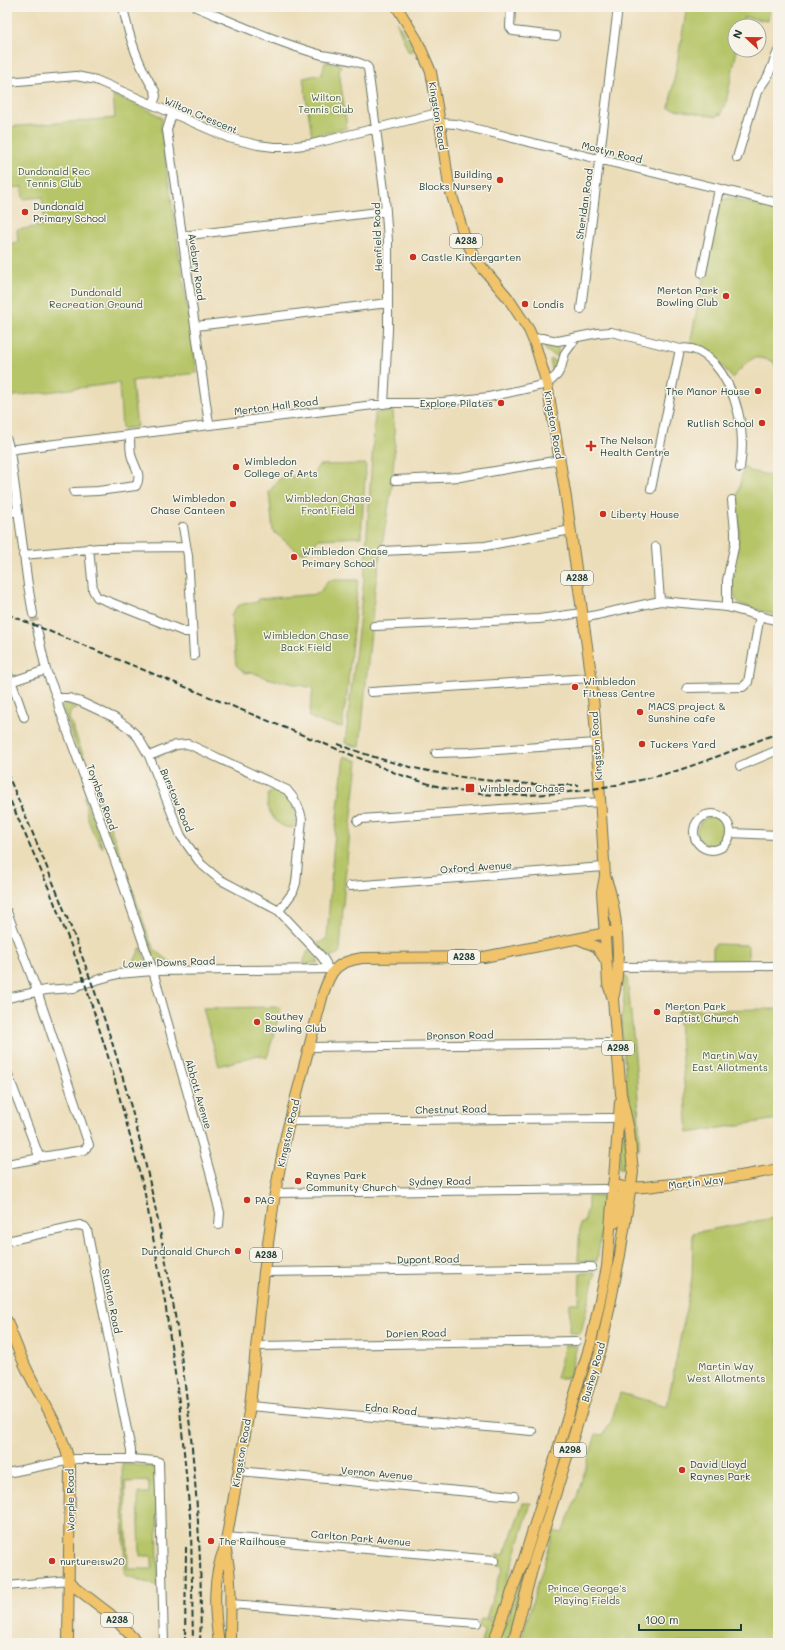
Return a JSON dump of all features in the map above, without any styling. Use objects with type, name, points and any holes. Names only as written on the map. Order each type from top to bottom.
[{"type":"main road","name":"Kingston Road","points":[[397,7],[413,33],[426,58],[431,72],[449,186],[458,222],[469,248],[479,264],[508,298],[534,339],[546,384],[571,530],[591,678],[597,743],[604,872],[610,890],[611,932]]},
{"type":"main road","name":"A238","points":[[331,969],[348,960],[362,958],[484,957],[611,932]]},
{"type":"main road","name":"Bushey Road","points":[[513,1643],[534,1562],[601,1349],[620,1255],[629,1187],[633,1172],[629,1130],[621,1094],[613,1000],[608,984],[607,963],[611,932]]},
{"type":"main road","name":"Bushey Road","points":[[611,932],[618,967],[613,1000]]},
{"type":"main road","points":[[578,939],[589,942],[597,947],[607,963]]},
{"type":"main road","name":"Kingston Road","points":[[215,1613],[214,1602],[220,1559],[226,1542],[250,1406],[264,1272],[275,1193],[290,1121],[323,994],[331,969]]},
{"type":"main road","name":"Bushey Road","points":[[494,1643],[524,1559],[591,1342],[607,1267],[610,1239],[609,1187],[621,1094]]},
{"type":"main road","name":"Martin Way","points":[[609,1187],[694,1183],[778,1169]]},
{"type":"main road","name":"Bushey Road","points":[[610,1239],[623,1193],[629,1187]]},
{"type":"main road","name":"Worple Road","points":[[7,1321],[24,1363],[58,1431],[69,1460],[71,1477],[68,1643]]},
{"type":"main road","name":"Kingston Road","points":[[226,1542],[231,1606]]},
{"type":"main road","points":[[69,1580],[76,1588],[93,1600]]},
{"type":"main road","points":[[216,1586],[219,1584],[230,1588]]},
{"type":"main road","points":[[68,1614],[72,1605],[76,1601],[83,1598],[93,1600]]},
{"type":"main road","name":"A238","points":[[93,1600],[121,1624],[138,1643]]},
{"type":"main road","name":"A238","points":[[230,1643],[231,1606]]},
{"type":"main road","points":[[215,1613],[218,1614],[228,1612],[231,1606]]},
{"type":"main road","name":"A238","points":[[215,1613],[219,1643]]},
{"type":"street","name":"Wilton Crescent","points":[[123,7],[137,59],[155,91],[156,96],[154,105],[229,138],[242,142],[274,147],[294,147],[312,144],[438,113]]},
{"type":"street","name":"Henfield Road","points":[[196,7],[293,46],[338,59],[365,64],[369,71],[377,128],[388,240],[388,303],[384,404]]},
{"type":"street","points":[[511,7],[510,27],[513,31],[556,36]]},
{"type":"street","name":"Sheridan Road","points":[[581,309],[618,7]]},
{"type":"street","points":[[737,158],[757,92],[768,76],[778,51]]},
{"type":"street","points":[[7,82],[76,76],[85,77],[154,105]]},
{"type":"street","name":"Avebury Road","points":[[172,114],[166,130],[196,326],[209,424]]},
{"type":"street","name":"Mostyn Road","points":[[440,123],[456,124],[778,204]]},
{"type":"street","points":[[702,273],[719,189]]},
{"type":"street","points":[[182,236],[386,211]]},
{"type":"street","points":[[196,326],[388,303]]},
{"type":"street","points":[[534,339],[542,338],[558,341],[605,332],[629,336],[680,349],[687,348],[702,352],[716,366],[730,388],[736,402],[742,432],[740,468]]},
{"type":"street","points":[[546,384],[557,375],[561,368],[565,353],[576,338]]},
{"type":"street","points":[[558,341],[564,348],[565,353]]},
{"type":"street","points":[[651,489],[680,349]]},
{"type":"street","name":"Merton Hall Road","points":[[9,451],[209,424],[384,404],[434,403],[489,397],[546,384]]},
{"type":"street","points":[[74,492],[98,491],[136,486],[138,480],[138,469],[131,456],[130,434]]},
{"type":"street","points":[[7,440],[33,614]]},
{"type":"street","points":[[394,480],[460,477],[560,460]]},
{"type":"street","points":[[727,607],[727,580],[733,555],[735,537],[732,500]]},
{"type":"street","points":[[7,513],[18,511]]},
{"type":"street","points":[[183,527],[186,547],[194,656]]},
{"type":"street","points":[[383,551],[474,547],[571,530]]},
{"type":"street","points":[[23,555],[89,548],[186,547]]},
{"type":"street","points":[[656,547],[660,601]]},
{"type":"street","points":[[89,548],[93,590],[97,597],[185,632],[192,632]]},
{"type":"street","points":[[374,626],[583,616],[660,601],[727,607],[778,621]]},
{"type":"street","points":[[687,688],[745,686],[748,682],[760,615]]},
{"type":"street","name":"Toynbee Road","points":[[37,629],[46,670],[153,971]]},
{"type":"street","points":[[13,681],[46,670]]},
{"type":"street","points":[[7,671],[10,680],[13,681],[12,684],[24,717]]},
{"type":"street","points":[[370,692],[591,678]]},
{"type":"street","name":"Burstow Road","points":[[57,698],[69,698],[81,702],[122,722],[138,737],[149,756],[180,836],[202,864],[219,879],[279,911],[331,969]]},
{"type":"street","points":[[436,752],[469,752],[597,743]]},
{"type":"street","points":[[149,756],[176,745],[188,744],[287,790],[293,796],[302,819],[296,883],[293,892],[279,911]]},
{"type":"street","points":[[740,766],[778,750]]},
{"type":"street","points":[[358,820],[600,802]]},
{"type":"street","points":[[712,814],[718,815],[727,822],[730,833],[725,845],[720,849],[708,850],[697,844],[693,832],[697,821],[707,815],[712,814]]},
{"type":"street","points":[[730,833],[778,835]]},
{"type":"street","name":"Oxford Avenue","points":[[350,886],[604,872]]},
{"type":"street","points":[[7,912],[37,992],[88,1143],[88,1147],[84,1150],[42,1157],[39,1156],[35,1159],[7,1164]]},
{"type":"street","points":[[618,967],[778,966]]},
{"type":"street","name":"Lower Downs Road","points":[[7,998],[37,992],[74,988],[79,985],[118,974],[153,971],[331,969]]},
{"type":"street","name":"Abbott Avenue","points":[[153,971],[200,1135],[220,1213],[219,1224]]},
{"type":"street","name":"Bronson Road","points":[[309,1047],[611,1043]]},
{"type":"street","points":[[7,1072],[39,1156]]},
{"type":"street","name":"Chestnut Road","points":[[290,1121],[612,1118]]},
{"type":"street","name":"Sydney Road","points":[[275,1193],[609,1187]]},
{"type":"street","name":"Stanton Road","points":[[7,1241],[80,1225],[85,1227],[87,1230],[131,1450],[131,1459]]},
{"type":"street","name":"Dupont Road","points":[[264,1272],[592,1267]]},
{"type":"street","name":"Dorien Road","points":[[257,1346],[576,1341]]},
{"type":"street","name":"Edna Road","points":[[250,1406],[532,1431]]},
{"type":"street","points":[[7,1473],[69,1460],[131,1459],[159,1462],[164,1643]]},
{"type":"street","name":"Vernon Avenue","points":[[238,1471],[514,1496]]},
{"type":"street","name":"Carlton Park Avenue","points":[[226,1542],[495,1560]]},
{"type":"street","points":[[7,1586],[69,1580]]},
{"type":"street","points":[[231,1606],[477,1623]]},
{"type":"green space","points":[[687,7],[770,7],[768,21],[767,18],[727,18],[727,58],[735,58],[725,107],[723,107],[721,115],[718,114],[717,117],[669,108]]},
{"type":"green space","points":[[396,21],[411,44],[413,52],[408,51]]},
{"type":"green space","name":"Wilton Tennis Club","points":[[325,62],[341,65],[339,70],[347,128],[312,136],[303,78],[322,74]]},
{"type":"green space","name":"Dundonald Recreation Ground","points":[[113,95],[153,112],[162,118],[161,130],[197,373],[132,381],[137,427],[122,429],[119,383],[7,397],[7,244],[18,242],[17,230],[45,225],[42,197],[23,199],[22,187],[7,188],[7,127],[115,118]]},
{"type":"green space","points":[[729,198],[778,210],[778,372],[773,361],[754,358],[732,378],[714,357],[690,344],[718,205],[723,200]]},
{"type":"green space","points":[[547,344],[554,345],[558,348],[558,357],[546,351],[544,346]]},
{"type":"green space","points":[[551,359],[558,363],[553,373],[550,361]]},
{"type":"green space","points":[[393,411],[395,443],[392,486],[375,588],[360,747],[345,743],[364,579],[375,413]]},
{"type":"green space","name":"Wimbledon Chase Front Field","points":[[366,464],[361,537],[319,539],[310,549],[301,553],[273,531],[269,492],[280,478],[313,474],[319,465]]},
{"type":"green space","points":[[744,466],[750,471],[778,477],[778,616],[740,604],[735,598],[732,583],[739,532],[737,497]]},
{"type":"green space","name":"Wimbledon Chase Back Field","points":[[329,580],[358,580],[347,693],[342,727],[326,724],[309,717],[313,688],[266,678],[252,672],[245,673],[236,665],[231,616],[233,611],[238,606],[258,602],[258,599],[318,594]]},
{"type":"green space","points":[[64,704],[77,708],[71,711],[69,717],[121,856],[150,941],[154,949],[173,964],[158,965],[155,963],[62,707]]},
{"type":"green space","points":[[344,756],[358,761],[345,878],[340,953],[329,957],[316,945],[327,938],[333,852]]},
{"type":"green space","points":[[272,790],[283,793],[291,800],[296,814],[294,827],[288,828],[282,825],[276,821],[272,815],[267,802],[268,795]]},
{"type":"green space","points":[[85,796],[103,848],[92,830],[86,810]]},
{"type":"green space","points":[[712,817],[718,818],[726,826],[726,838],[718,846],[712,847],[706,846],[698,838],[697,832],[698,826],[706,818]]},
{"type":"green space","points":[[716,944],[748,946],[748,962],[713,962],[713,946]]},
{"type":"green space","points":[[141,947],[146,962],[144,965],[132,966]]},
{"type":"green space","points":[[308,950],[318,961],[318,963],[303,964]]},
{"type":"green space","points":[[622,977],[627,977],[634,1041],[639,1150],[637,1150],[627,1089],[621,1025],[624,995]]},
{"type":"green space","points":[[203,1008],[281,1008],[267,1058],[258,1055],[219,1066]]},
{"type":"green space","name":"Martin Way East Allotments","points":[[778,1009],[778,1119],[688,1133],[678,1010]]},
{"type":"green space","points":[[622,1126],[625,1126],[628,1169],[619,1169]]},
{"type":"green space","points":[[588,1196],[603,1196],[602,1230],[597,1261],[578,1261],[580,1223],[584,1223],[588,1207]]},
{"type":"green space","points":[[623,1203],[607,1297],[585,1389],[582,1385],[604,1300]]},
{"type":"green space","points":[[778,1217],[778,1643],[520,1643],[554,1531],[562,1533],[577,1496],[596,1434],[603,1435],[611,1422],[620,1393],[667,1406],[692,1278],[693,1233]]},
{"type":"green space","points":[[580,1273],[595,1273],[581,1333],[569,1333],[570,1303],[579,1303]]},
{"type":"green space","points":[[565,1345],[577,1346],[569,1378],[556,1378]]},
{"type":"green space","points":[[578,1408],[509,1640],[500,1637],[516,1596],[561,1450]]},
{"type":"green space","points":[[122,1464],[157,1467],[158,1586],[125,1575]],"holes":[[[149,1481],[149,1493],[138,1493],[140,1556],[152,1556],[152,1569],[128,1569],[125,1482]]]},
{"type":"green space","points":[[523,1503],[531,1503],[496,1616],[495,1618],[486,1618],[503,1566],[496,1565],[497,1555],[504,1555]]},
{"type":"green space","points":[[481,1619],[494,1621],[487,1643],[481,1643],[484,1631],[478,1627]]},
{"type":"tunnel","points":[[33,614],[37,629]]},
{"type":"railway","points":[[7,614],[398,774],[439,787],[471,793],[529,795],[579,791],[604,787],[676,771],[778,733]]},
{"type":"railway","points":[[338,744],[396,763],[456,776],[518,783],[579,785]]},
{"type":"railway","points":[[7,773],[37,843],[92,984],[116,1055],[141,1146],[152,1193],[162,1239],[178,1333],[190,1427],[199,1535],[201,1589],[200,1643]]},
{"type":"railway","points":[[7,793],[49,889],[82,974],[112,1069],[144,1189],[165,1302],[180,1409],[191,1527],[193,1643]]},
{"type":"railway","points":[[185,1643],[186,1547]]},
{"type":"place","name":"Building Blocks Nursery","points":[[500,180]]},
{"type":"place","name":"Dundonald Primary School","points":[[25,212]]},
{"type":"place","name":"Castle Kindergarten","points":[[413,257]]},
{"type":"place","name":"Merton Park Bowling Club","points":[[726,296]]},
{"type":"place","name":"Londis","points":[[525,304]]},
{"type":"place","name":"The Manor House","points":[[758,391]]},
{"type":"place","name":"Explore Pilates","points":[[501,403]]},
{"type":"place","name":"Rutlish School","points":[[762,423]]},
{"type":"place","name":"The Nelson Health Centre","points":[[591,446]]},
{"type":"place","name":"Wimbledon College of Arts","points":[[236,467]]},
{"type":"place","name":"Wimbledon Chase Canteen","points":[[233,504]]},
{"type":"place","name":"Liberty House","points":[[603,514]]},
{"type":"place","name":"Wimbledon Chase Primary School","points":[[294,557]]},
{"type":"place","name":"Wimbledon Fitness Centre","points":[[575,687]]},
{"type":"place","name":"MACS project & Sunshine cafe","points":[[640,712]]},
{"type":"place","name":"Tuckers Yard","points":[[642,744]]},
{"type":"place","name":"Wimbledon Chase","points":[[470,788]]},
{"type":"place","name":"Merton Park Baptist Church","points":[[657,1012]]},
{"type":"place","name":"Southey Bowling Club","points":[[257,1022]]},
{"type":"place","name":"Raynes Park Community Church","points":[[298,1181]]},
{"type":"place","name":"PAG","points":[[247,1200]]},
{"type":"place","name":"Dundonald Church","points":[[238,1251]]},
{"type":"place","name":"David Lloyd Raynes Park","points":[[682,1470]]},
{"type":"place","name":"The Railhouse","points":[[211,1541]]},
{"type":"place","name":"nurture:sw20","points":[[52,1561]]},
{"type":"park label","name":"Dundonald Rec Tennis Club","points":[[54,176]]},
{"type":"park label","name":"Martin Way West Allotments","points":[[726,1372]]},
{"type":"park label","name":"Prince George's Playing Fields","points":[[587,1594]]}]
